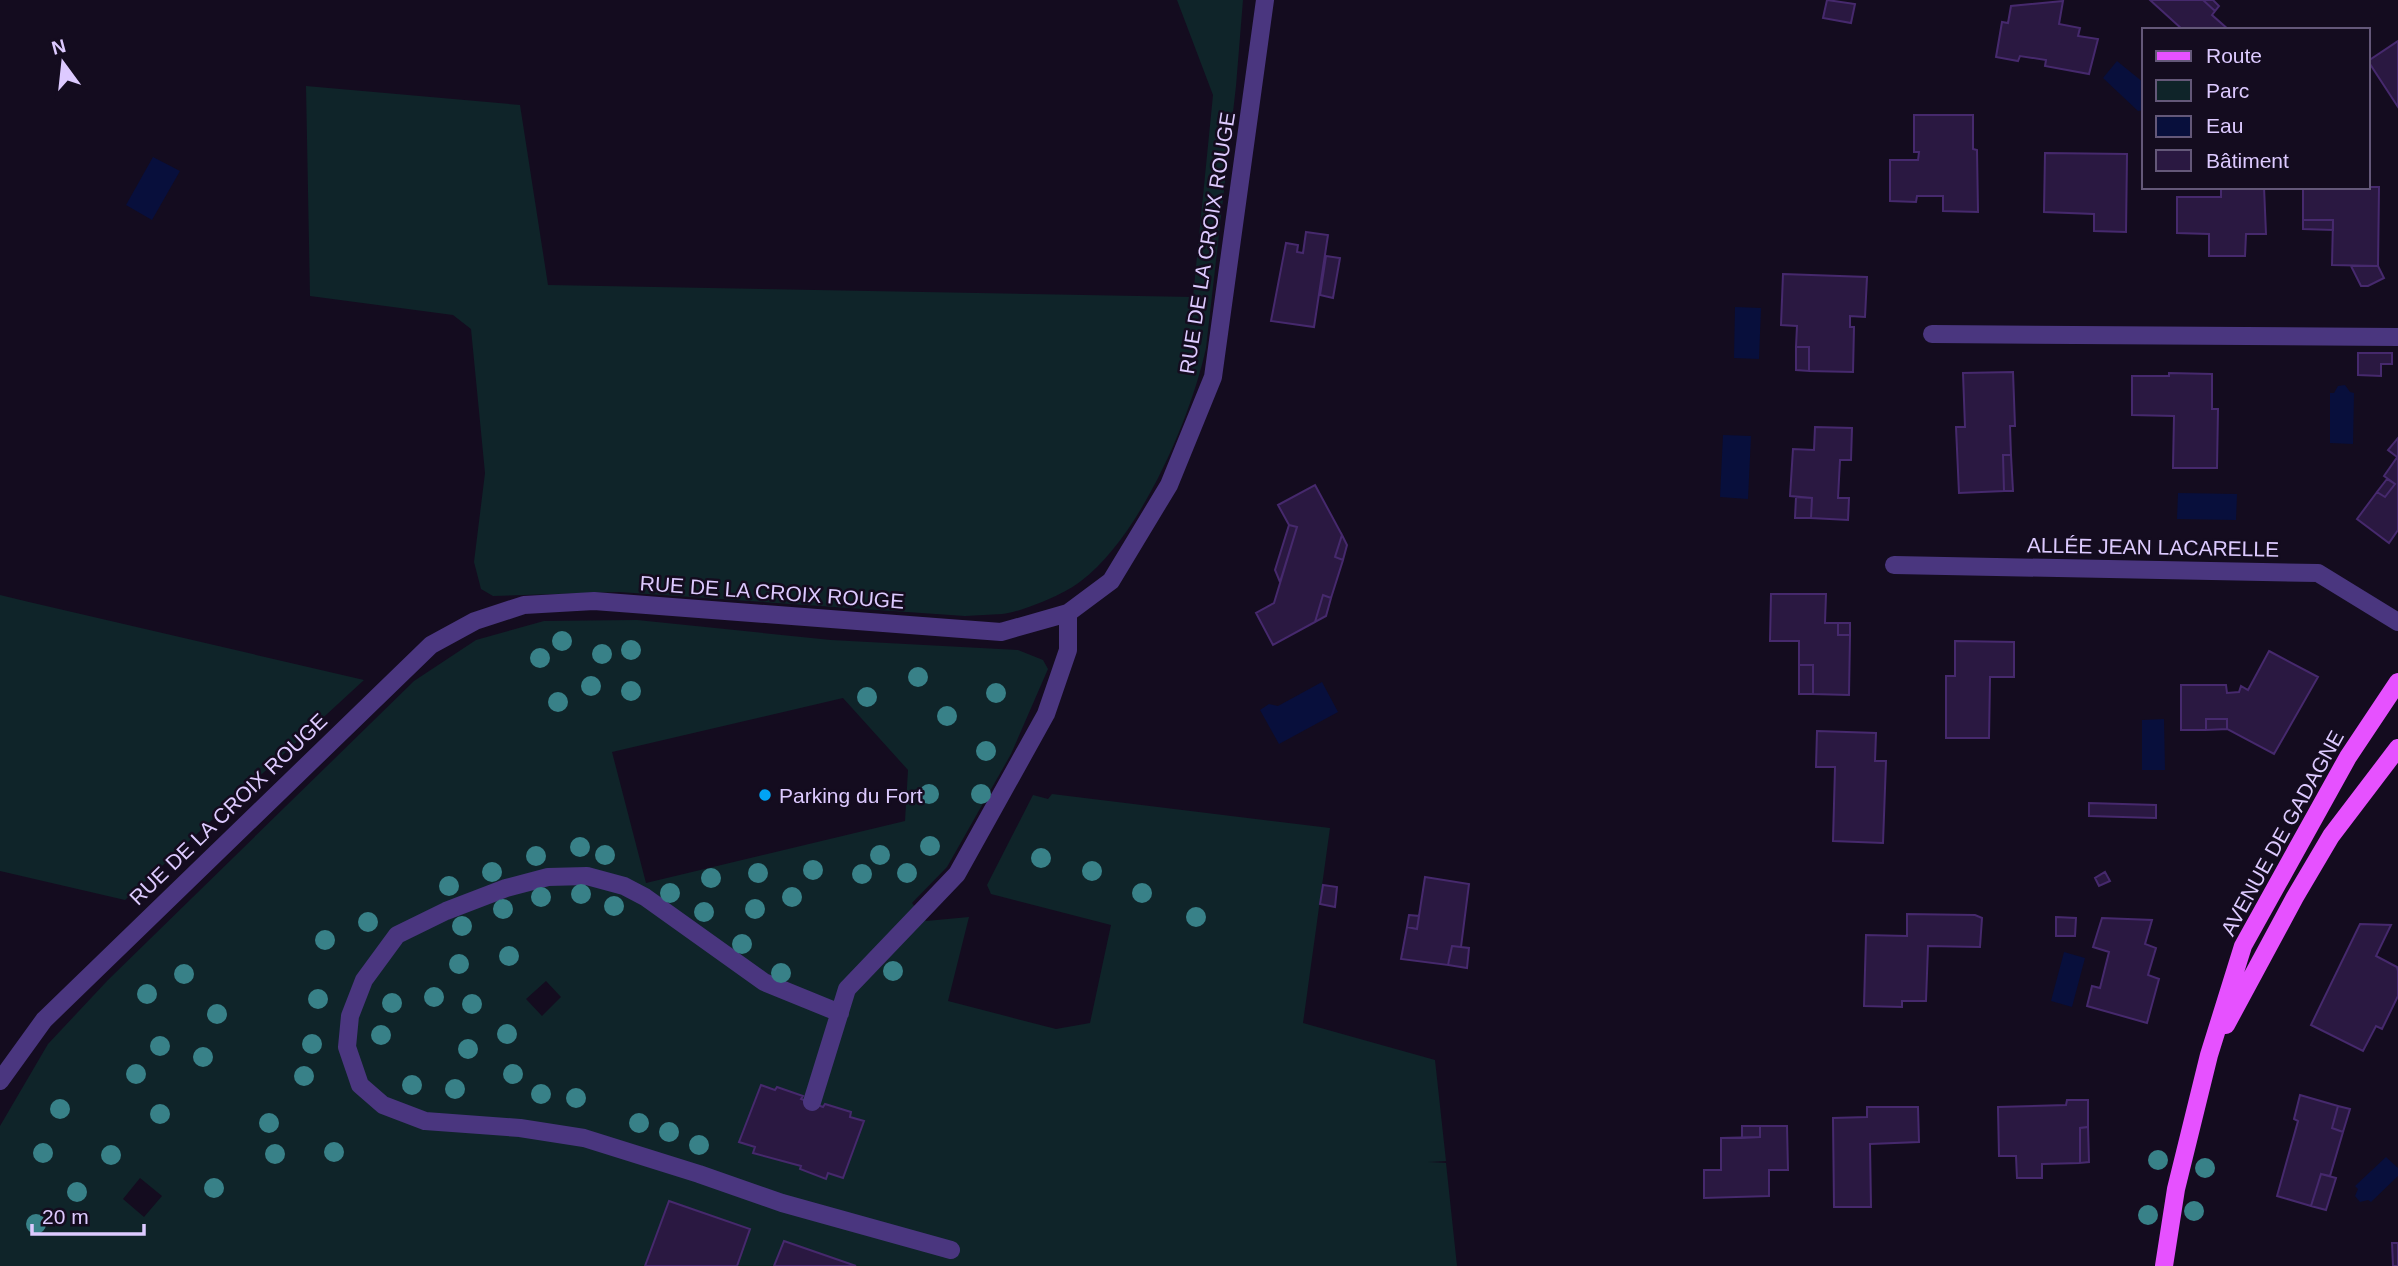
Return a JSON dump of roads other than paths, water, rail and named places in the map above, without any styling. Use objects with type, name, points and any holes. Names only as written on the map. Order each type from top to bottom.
[{"type":"main road","name":"AVENUE DE GADAGNE","points":[[2164,1266],[2176,1189],[2209,1055],[2243,946],[2348,757],[2398,682]]},
{"type":"main road","name":"AVENUE DE GADAGNE","points":[[2209,1055],[2331,836],[2398,748]]},
{"type":"street","name":"RUE DE LA CROIX ROUGE","points":[[0,1081],[44,1020],[401,673],[431,645],[475,621],[524,605],[594,601],[1002,632],[1068,613],[1111,581],[1169,485],[1213,377],[1265,0]]},
{"type":"street","points":[[1932,334],[2398,337]]},
{"type":"street","name":"ALLÉE JEAN LACARELLE","points":[[1894,565],[2318,573],[2398,622]]},
{"type":"street","points":[[812,1102],[847,989],[957,874],[1046,714],[1068,650],[1068,613]]},
{"type":"street","points":[[840,1013],[764,982],[645,897],[624,886],[587,876],[548,877],[506,888],[446,911],[397,935],[364,981],[350,1016],[347,1047],[360,1085],[383,1105],[425,1121],[520,1128],[584,1138],[782,1203],[951,1250]]},
{"type":"water","points":[[2117,61],[2142,81],[2142,110],[2138,111],[2103,78]]},
{"type":"water","points":[[153,157],[180,171],[152,220],[126,205]]},
{"type":"water","points":[[1735,307],[1761,308],[1759,359],[1734,358]]},
{"type":"water","points":[[2345,385],[2354,393],[2353,444],[2330,443],[2330,393],[2334,393],[2338,386]]},
{"type":"water","points":[[1723,435],[1751,436],[1748,499],[1720,497]]},
{"type":"water","points":[[2178,493],[2237,494],[2236,520],[2177,519]]},
{"type":"water","points":[[1322,682],[1338,712],[1279,744],[1260,710],[1269,704],[1278,706]]},
{"type":"water","points":[[2164,719],[2165,770],[2142,770],[2142,720]]},
{"type":"water","points":[[2064,952],[2085,958],[2072,1007],[2051,1001]]},
{"type":"water","points":[[2386,1157],[2398,1168],[2398,1176],[2371,1202],[2360,1202],[2355,1196],[2358,1189],[2355,1186]]},
{"type":"place","name":"Parking du Fort","points":[[765,795]]}]
